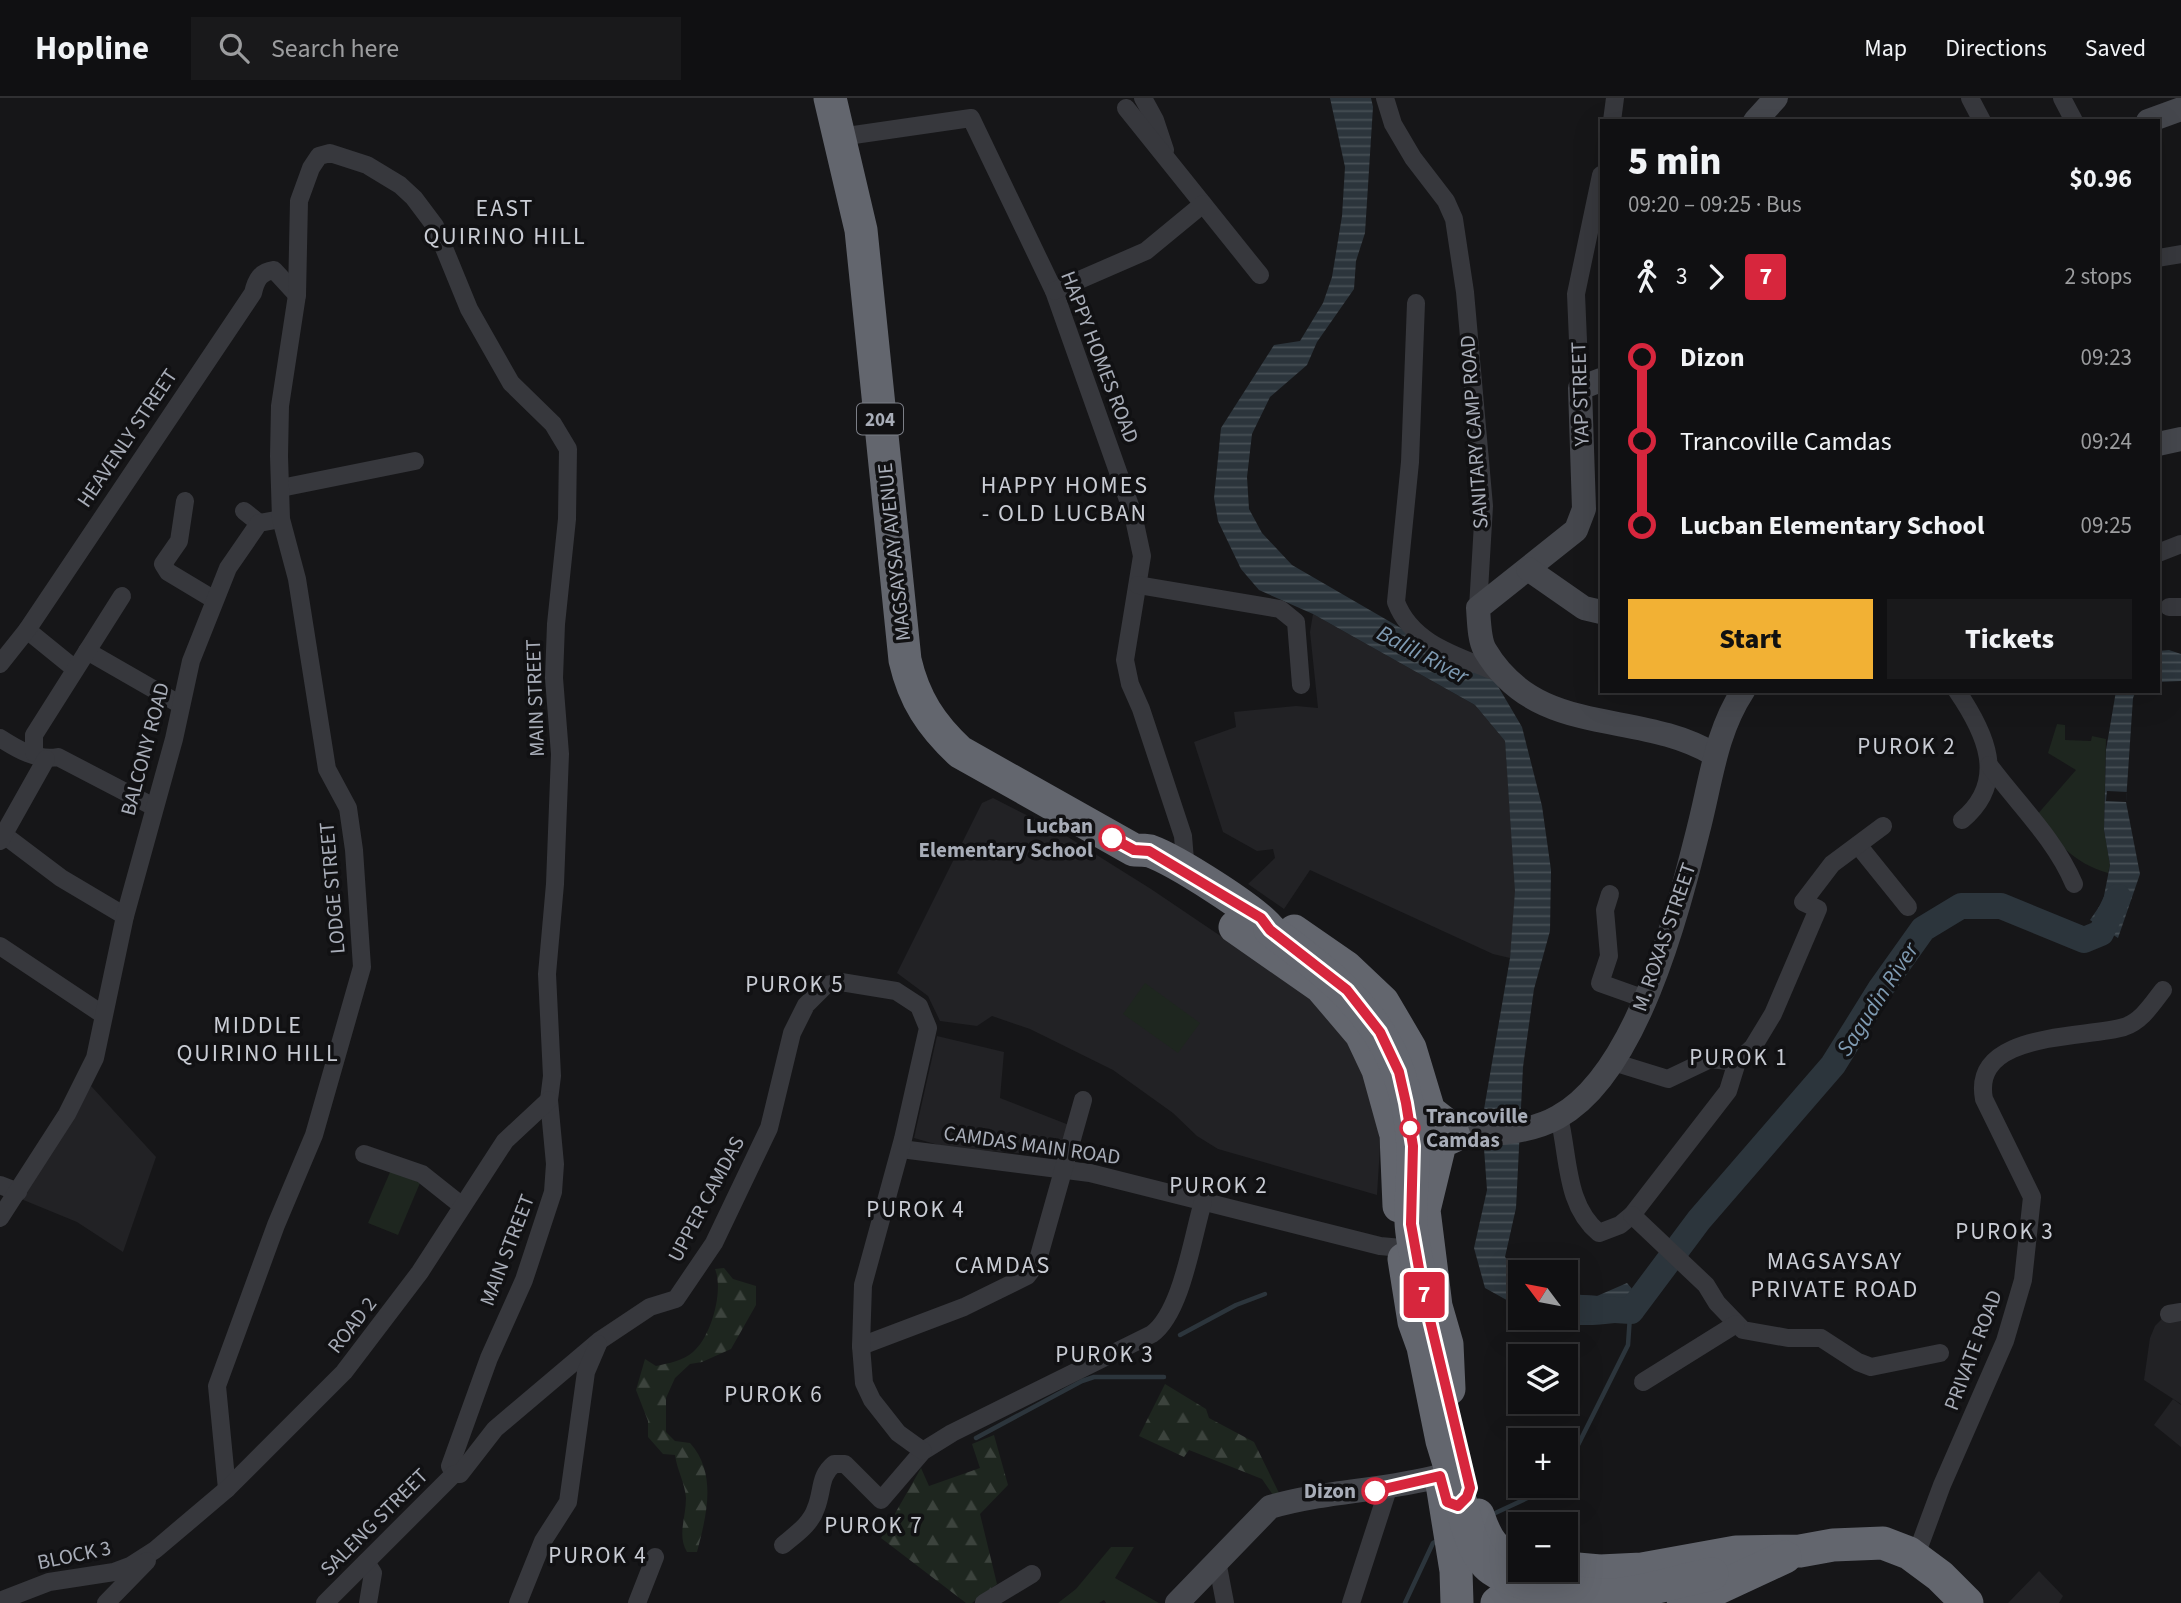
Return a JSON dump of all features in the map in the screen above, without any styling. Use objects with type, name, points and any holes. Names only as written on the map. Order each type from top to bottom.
[{"type":"highway","name":"MAGSAYSAY AVENUE","points":[[830,98],[861,230],[905,660],[910,680],[936,729],[960,752],[1134,850],[1149,851],[1186,872],[1265,924],[1329,973],[1366,1011],[1399,1072],[1413,1146],[1411,1224],[1423,1329],[1443,1441],[1471,1536],[1481,1558],[1492,1570],[1516,1581],[1584,1592],[1620,1594],[1800,1551],[1833,1545],[1883,1543],[1902,1548],[1967,1603]]},
{"type":"highway","name":"MAGSAYSAY AVENUE","points":[[1134,850],[1142,864],[1321,987],[1361,1034],[1378,1070],[1432,1131],[1428,1151],[1415,1149],[1396,1168],[1402,1248],[1423,1329],[1449,1389],[1474,1520]]},
{"type":"highway","name":"204","points":[[1265,924],[1276,918],[1346,967],[1383,1002],[1410,1048],[1432,1131],[1424,1210],[1436,1306],[1447,1344],[1449,1389]]},
{"type":"highway","name":"204","points":[[1423,1329],[1409,1353],[1474,1520]]},
{"type":"highway","points":[[1473,1601],[1474,1520]]},
{"type":"highway","points":[[1473,1601],[1474,1520]]},
{"type":"highway","name":"MAGSAYSAY AVENUE","points":[[1578,1569],[1642,1569],[1736,1552],[1800,1551]]},
{"type":"highway","name":"MAGSAYSAY AVENUE","points":[[1645,1603],[1714,1590],[1800,1551]]},
{"type":"highway","points":[[1473,1601],[1521,1588],[1591,1603]]},
{"type":"street","points":[[1143,98],[1156,120],[1167,157]]},
{"type":"street","name":"SANITARY CAMP ROAD","points":[[1385,98],[1398,133],[1446,201],[1454,219],[1465,292],[1484,506],[1478,608],[1483,649],[1524,692],[1568,715],[1644,727],[1715,755]]},
{"type":"street","points":[[1612,119],[1615,98]]},
{"type":"street","points":[[1757,119],[1776,98]]},
{"type":"street","points":[[1970,98],[1981,119]]},
{"type":"street","points":[[2062,98],[2073,119]]},
{"type":"street","points":[[1126,108],[1260,275]]},
{"type":"street","points":[[2154,119],[2181,109]]},
{"type":"street","name":"HAPPY HOMES ROAD","points":[[840,137],[971,118],[1054,291],[1133,514],[1142,556],[1125,660],[1130,684],[1184,836],[1186,872]]},
{"type":"street","name":"MAIN STREET","points":[[297,295],[299,201],[305,179],[319,156],[337,153],[386,176],[414,198],[435,226],[469,309],[510,383],[553,424],[568,449],[567,519],[555,624],[554,678],[560,754],[555,884],[547,974],[552,1076],[549,1100],[555,1164],[553,1192],[536,1249],[489,1359],[450,1466],[454,1474]]},
{"type":"street","name":"YAP STREET","points":[[1478,608],[1576,530],[1582,521],[1591,384],[1576,294],[1600,180]]},
{"type":"street","points":[[1054,291],[1146,251],[1203,204]]},
{"type":"street","points":[[2160,258],[2181,254]]},
{"type":"street","name":"HEAVENLY STREET","points":[[0,664],[27,631],[253,293],[256,280],[265,271],[274,270],[297,295]]},
{"type":"street","points":[[244,511],[259,523],[281,519],[280,406],[297,295]]},
{"type":"street","points":[[1416,303],[1410,462],[1396,602],[1401,615],[1418,635],[1436,647],[1507,677]]},
{"type":"street","points":[[2160,444],[2181,439]]},
{"type":"street","points":[[281,488],[415,461]]},
{"type":"street","points":[[185,501],[179,541],[163,564],[168,572],[214,599]]},
{"type":"street","name":"LODGE STREET","points":[[227,1489],[217,1386],[276,1225],[314,1135],[362,967],[354,850],[348,808],[327,769],[297,579],[281,519]]},
{"type":"street","name":"BALCONY ROAD","points":[[0,1218],[40,1152],[67,1114],[94,1058],[102,1033],[102,1014],[125,916],[191,661],[228,568],[259,523]]},
{"type":"street","points":[[2160,552],[2181,544]]},
{"type":"street","points":[[1528,569],[1584,608],[1600,612]]},
{"type":"street","points":[[1138,585],[1280,610],[1296,622],[1301,685]]},
{"type":"street","points":[[122,596],[34,735],[40,756],[2,838],[61,878],[125,916]]},
{"type":"street","points":[[27,631],[75,669]]},
{"type":"street","points":[[87,651],[181,705]]},
{"type":"street","name":"M. ROXAS STREET","points":[[1432,1131],[1525,1129],[1559,1117],[1587,1092],[1613,1062],[1646,999],[1679,896],[1715,755],[1742,693]]},
{"type":"street","points":[[1958,693],[1979,724],[1989,765],[2037,824],[2068,869],[2074,884]]},
{"type":"street","points":[[0,738],[24,753],[58,757],[154,807]]},
{"type":"street","points":[[1962,820],[1969,814],[1984,789],[1989,765]]},
{"type":"street","points":[[1559,1117],[1574,1200],[1585,1221],[1599,1233],[1620,1225],[1632,1215],[1728,1091],[1737,1062],[1753,1047],[1773,1014],[1818,909],[1803,902],[1832,864],[1883,827]]},
{"type":"street","points":[[1858,845],[1908,907]]},
{"type":"street","points":[[1609,894],[1605,910],[1609,956],[1600,983],[1646,999]]},
{"type":"street","points":[[0,946],[102,1014]]},
{"type":"street","name":"UPPER CAMDAS","points":[[454,1474],[460,1474],[466,1468],[495,1429],[599,1341],[650,1307],[676,1299],[736,1201],[769,1128],[792,1033],[802,1015],[826,985],[841,982],[896,991],[919,1006],[926,1018],[927,1045],[901,1149]]},
{"type":"street","name":"PRIVATE ROAD","points":[[1915,1558],[1942,1485],[2005,1341],[2023,1280],[2032,1197],[1984,1099],[1982,1087],[1986,1072],[1994,1059],[2023,1044],[2125,1027],[2147,1012],[2163,990]]},
{"type":"street","points":[[1613,1062],[1668,1079],[1710,1059],[1737,1062]]},
{"type":"street","name":"ROAD 2","points":[[155,1550],[227,1489],[344,1372],[413,1282],[505,1141],[549,1100]]},
{"type":"street","points":[[861,1346],[964,1307],[1027,1276],[1037,1263],[1083,1100]]},
{"type":"street","points":[[901,1149],[863,1285],[861,1346],[864,1383],[872,1400],[898,1433],[923,1451]]},
{"type":"street","name":"CAMDAS MAIN ROAD","points":[[901,1149],[946,1157],[1065,1168],[1380,1246],[1402,1248]]},
{"type":"street","points":[[364,1154],[422,1174],[461,1205]]},
{"type":"street","points":[[0,1185],[18,1192]]},
{"type":"street","points":[[783,1545],[808,1524],[816,1509],[825,1471],[834,1464],[845,1464],[881,1500],[923,1451],[952,1433],[1139,1341],[1163,1326],[1173,1307],[1203,1202]]},
{"type":"street","points":[[1632,1215],[1706,1285],[1717,1303],[1736,1324],[1758,1334],[1821,1338],[1858,1362],[1871,1367],[1940,1353]]},
{"type":"street","points":[[1643,1382],[1736,1324]]},
{"type":"street","points":[[518,1603],[543,1542],[568,1502],[586,1372],[599,1341]]},
{"type":"street","name":"SALENG STREET","points":[[325,1603],[454,1474]]},
{"type":"street","points":[[1351,1603],[1388,1489]]},
{"type":"street","points":[[1177,1603],[1270,1507],[1291,1501],[1388,1489],[1474,1520]]},
{"type":"street","points":[[106,1603],[144,1566],[155,1550]]},
{"type":"street","name":"BLOCK 3","points":[[0,1601],[49,1582],[114,1572],[155,1550]]},
{"type":"street","points":[[637,1603],[655,1557]]},
{"type":"street","points":[[1217,1561],[1225,1603]]},
{"type":"street","points":[[366,1562],[373,1573],[368,1603]]},
{"type":"street","points":[[984,1603],[1032,1574]]},
{"type":"shaded area","points":[[1313,614],[1475,705],[1505,741],[1516,891],[1510,958],[1493,954],[1310,870],[1284,909],[1248,884],[1275,858],[1273,849],[1257,851],[1223,832],[1194,742],[1236,727],[1234,712],[1296,706],[1318,708],[1310,632]]},
{"type":"shaded area","name":"Lucban Elementary School","points":[[993,798],[1060,832],[1151,889],[1305,993],[1348,1035],[1376,1105],[1380,1147],[1377,1195],[1218,1149],[1197,1136],[1173,1113],[1113,1070],[1030,1029],[992,1016],[977,1026],[940,1021],[928,996],[897,973],[982,803]]},
{"type":"shaded area","points":[[937,1036],[1004,1052],[1000,1098],[1069,1125],[1062,1156],[949,1148],[914,1138]]},
{"type":"shaded area","points":[[91,1086],[156,1157],[123,1252],[77,1222],[21,1199]]},
{"type":"shaded area","points":[[2181,1317],[2181,1404],[2144,1380],[2150,1338],[2155,1326],[2162,1319]]},
{"type":"shaded area","points":[[2173,1399],[2181,1405],[2181,1447],[2154,1425]]},
{"type":"shaded area","points":[[2039,1571],[2063,1596],[2059,1603],[2008,1603]]},
{"type":"green space","points":[[2057,724],[2065,725],[2065,740],[2091,741],[2092,736],[2106,739],[2104,830],[2110,865],[2108,873],[2076,858],[2036,816],[2076,770],[2048,753]]},
{"type":"green space","points":[[1145,983],[1200,1023],[1178,1053],[1123,1014]]},
{"type":"green space","points":[[391,1170],[420,1183],[398,1235],[368,1223]]},
{"type":"green space","points":[[724,1268],[733,1279],[756,1286],[756,1305],[731,1349],[702,1362],[690,1364],[675,1378],[666,1398],[666,1432],[675,1441],[690,1443],[699,1455],[707,1482],[704,1525],[697,1552],[687,1552],[682,1533],[686,1498],[675,1455],[663,1454],[648,1437],[648,1421],[636,1390],[645,1359],[656,1366],[671,1363],[689,1355],[699,1345],[710,1325],[717,1301],[715,1269]]},
{"type":"green space","points":[[1165,1384],[1206,1409],[1209,1418],[1254,1442],[1279,1493],[1273,1495],[1262,1479],[1189,1450],[1184,1457],[1139,1436]]},
{"type":"green space","points":[[994,1435],[1008,1485],[980,1514],[997,1584],[972,1603],[966,1603],[881,1538],[921,1468],[929,1486],[980,1468],[972,1444]]},
{"type":"green space","points":[[1111,1547],[1134,1547],[1115,1578],[1159,1603],[1106,1603],[1104,1600],[1099,1603],[1058,1603],[1076,1589]]},
{"type":"water","name":"Balili River","points":[[1330,98],[1371,98],[1373,107],[1365,233],[1356,261],[1354,289],[1317,342],[1307,365],[1270,397],[1252,434],[1247,477],[1249,509],[1262,533],[1292,565],[1444,653],[1489,671],[1522,727],[1542,806],[1551,870],[1550,931],[1534,989],[1523,1067],[1516,1208],[1505,1257],[1508,1260],[1508,1301],[1485,1288],[1474,1248],[1487,1190],[1482,1121],[1510,958],[1515,891],[1505,741],[1475,705],[1313,614],[1259,590],[1241,569],[1218,521],[1214,498],[1221,428],[1274,345],[1300,341],[1323,303],[1332,277],[1342,216],[1345,167]]},
{"type":"water","points":[[2169,650],[2181,654],[2181,681],[2160,682],[2160,651]]},
{"type":"water","points":[[2116,693],[2135,693],[2126,802],[2140,874],[2118,938],[2090,920],[2103,901],[2110,865],[2104,830],[2106,750]]},
{"type":"water","points":[[1627,1283],[1644,1303],[1643,1317],[1578,1325],[1578,1295],[1597,1296]]},
{"type":"pier","points":[[2107,791],[2127,792],[2126,802],[2106,801]]},
{"type":"waterway","name":"Sagudin River","points":[[1578,1308],[1631,1311],[1699,1220],[1833,1065],[1881,988],[1923,929],[1961,906],[2001,906],[2084,940],[2101,933],[2118,897]]},
{"type":"waterway","points":[[1180,1335],[1236,1305],[1265,1294]]},
{"type":"waterway","points":[[1578,1445],[1628,1345],[1630,1316]]},
{"type":"waterway","points":[[976,1438],[1094,1377],[1164,1377]]},
{"type":"waterway","points":[[1491,1515],[1527,1498]]},
{"type":"waterway","points":[[1405,1603],[1433,1543],[1439,1540]]},
{"type":"bus line","name":"7","points":[[1112,838],[1134,850],[1149,851],[1229,897],[1261,918],[1270,930],[1329,973],[1366,1011],[1380,1032],[1399,1072],[1413,1146],[1411,1224],[1423,1291],[1449,1389],[1470,1488],[1464,1502],[1458,1506],[1447,1502],[1440,1476],[1375,1491]]},
{"type":"place","name":"Lucban Elementary School","points":[[1112,838]]},
{"type":"place","name":"Trancoville Camdas","points":[[1410,1128]]},
{"type":"place","name":"Dizon","points":[[1375,1491]]},
{"type":"district","name":"EAST QUIRINO HILL","points":[[505,222]]},
{"type":"district","name":"HAPPY HOMES - OLD LUCBAN","points":[[1065,499]]},
{"type":"district","name":"PUROK 2","points":[[1907,746]]},
{"type":"district","name":"PUROK 5","points":[[795,984]]},
{"type":"district","name":"MIDDLE QUIRINO HILL","points":[[258,1039]]},
{"type":"district","name":"PUROK 1","points":[[1739,1057]]},
{"type":"district","name":"PUROK 2","points":[[1219,1185]]},
{"type":"district","name":"PUROK 4","points":[[916,1209]]},
{"type":"district","name":"PUROK 3","points":[[2005,1231]]},
{"type":"district","name":"CAMDAS","points":[[1003,1265]]},
{"type":"district","name":"MAGSAYSAY PRIVATE ROAD","points":[[1835,1275]]},
{"type":"district","name":"PUROK 3","points":[[1105,1354]]},
{"type":"district","name":"PUROK 6","points":[[774,1394]]},
{"type":"district","name":"PUROK 7","points":[[874,1525]]},
{"type":"district","name":"PUROK 4","points":[[598,1555]]}]
